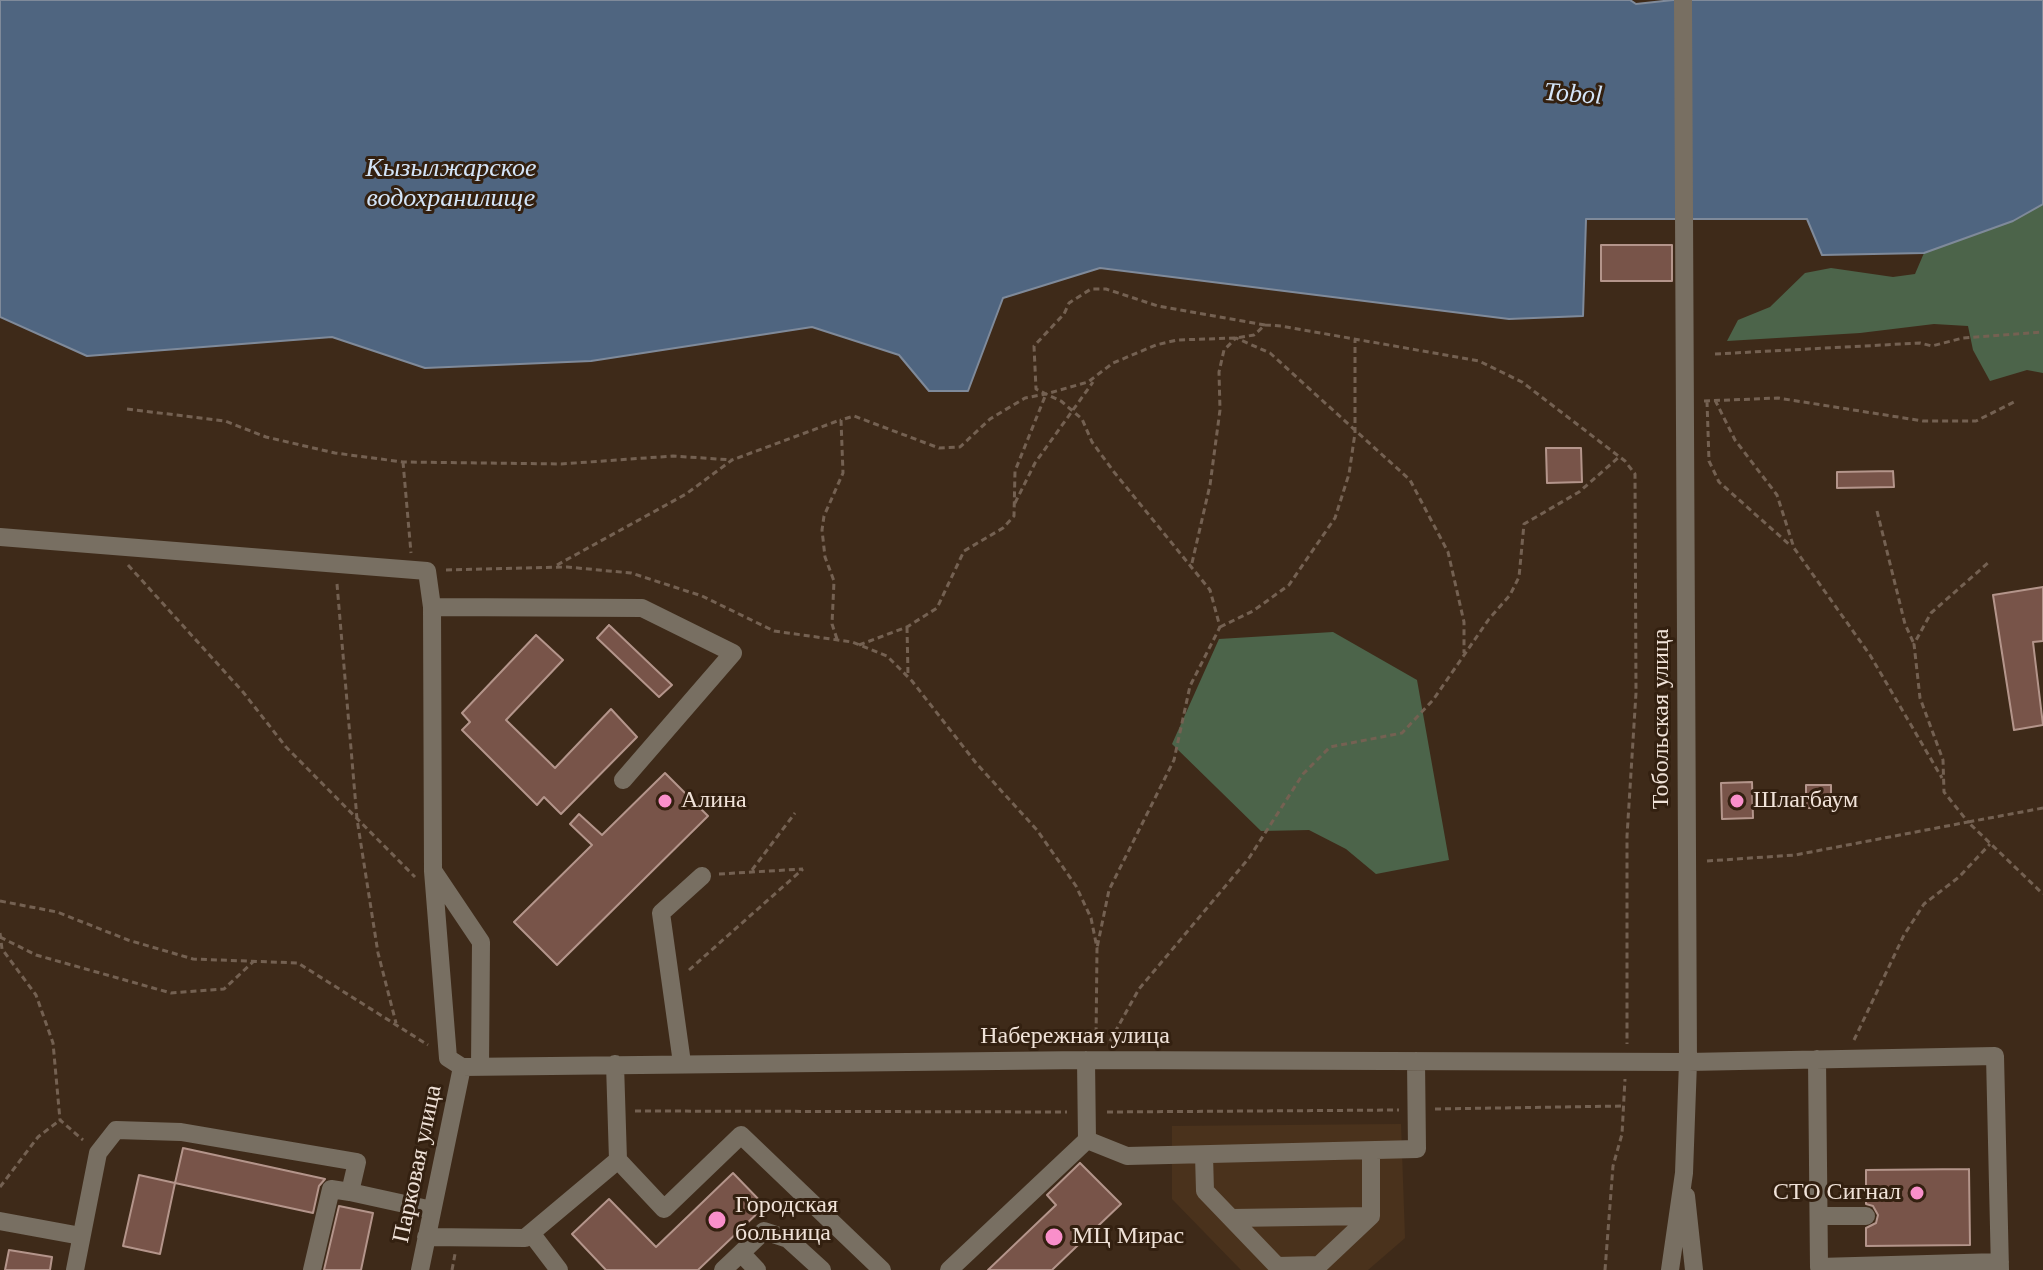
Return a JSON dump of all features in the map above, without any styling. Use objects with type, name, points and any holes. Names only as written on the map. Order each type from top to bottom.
[{"type":"street","name":"Тобольская улица","points":[[1683,0],[1688,1062],[1684,1173]]},
{"type":"street","points":[[0,537],[419,570],[432,607],[435,898],[463,1064]]},
{"type":"street","points":[[432,607],[642,608],[733,653],[623,780]]},
{"type":"street","points":[[433,871],[481,942],[463,1064]]},
{"type":"street","points":[[682,1063],[661,913],[702,876]]},
{"type":"street","name":"Набережная улица","points":[[463,1064],[1091,1056],[1688,1062],[1995,1056],[2000,1266]]},
{"type":"street","points":[[949,1270],[1087,1140],[1091,1056]]},
{"type":"street","points":[[1817,1059],[1819,1267],[2000,1266]]},
{"type":"street","points":[[1087,1140],[1127,1156],[1417,1149],[1416,1061]]},
{"type":"street","name":"Парковая улица","points":[[420,1270],[463,1064]]},
{"type":"street","points":[[615,1064],[618,1160],[664,1209],[741,1135],[882,1270]]},
{"type":"street","points":[[75,1270],[98,1153],[116,1130],[181,1132],[267,1144],[357,1162],[350,1192]]},
{"type":"street","points":[[1204,1155],[1205,1191],[1277,1266],[1319,1265],[1371,1216],[1371,1151]]},
{"type":"street","points":[[426,1237],[525,1238],[618,1160]]},
{"type":"street","points":[[1670,1270],[1684,1173]]},
{"type":"street","points":[[1684,1173],[1694,1270]]},
{"type":"street","points":[[312,1270],[331,1189],[432,1210]]},
{"type":"street","points":[[1232,1218],[1371,1216]]},
{"type":"street","points":[[1819,1216],[1866,1216]]},
{"type":"street","points":[[0,1221],[81,1236]]},
{"type":"street","points":[[723,1270],[764,1231],[788,1239],[822,1270]]},
{"type":"street","points":[[531,1233],[559,1270]]},
{"type":"street","points":[[741,1253],[757,1270]]},
{"type":"path","points":[[1220,627],[1210,590],[1114,472],[1092,442],[1082,419],[1072,409],[1036,389],[1034,346],[1057,323],[1069,303],[1091,289],[1106,289],[1158,306],[1479,361],[1522,382],[1619,457],[1635,474],[1636,693],[1627,836],[1627,1062],[1622,1134],[1613,1166],[1605,1270]]},
{"type":"path","points":[[1014,505],[1035,463],[1072,409],[1095,379],[1113,363],[1177,340],[1254,335],[1265,325]]},
{"type":"path","points":[[1715,354],[1920,343],[1932,346],[1963,338],[2043,332]]},
{"type":"path","points":[[1236,338],[1270,353],[1410,480],[1431,514],[1448,552],[1464,622],[1464,653]]},
{"type":"path","points":[[1191,564],[1210,485],[1220,410],[1219,372],[1224,350],[1236,338]]},
{"type":"path","points":[[1097,948],[1109,890],[1174,760],[1190,686],[1220,627],[1253,611],[1289,585],[1335,518],[1349,474],[1355,433],[1355,340]]},
{"type":"path","points":[[554,567],[686,494],[732,460],[841,420],[854,416],[926,444],[960,447],[1009,405],[1095,379]]},
{"type":"path","points":[[859,645],[907,627],[937,608],[964,551],[1003,528],[1014,516],[1015,471],[1046,394]]},
{"type":"path","points":[[1684,403],[1778,398],[1923,421],[1976,421],[2014,402]]},
{"type":"path","points":[[1715,400],[1735,440],[1777,495],[1794,548]]},
{"type":"path","points":[[1707,401],[1709,461],[1719,482],[1794,548],[1870,655],[1943,781]]},
{"type":"path","points":[[127,409],[225,421],[266,437],[335,453],[403,462],[561,464],[673,456],[732,460]]},
{"type":"path","points":[[837,639],[832,624],[834,581],[825,557],[822,530],[824,516],[843,473],[841,420]]},
{"type":"path","points":[[1107,1047],[1139,989],[1249,858],[1303,774],[1330,747],[1402,733],[1433,700],[1515,586],[1524,524],[1579,492],[1619,457]]},
{"type":"path","points":[[403,462],[419,570],[554,567],[631,573],[702,596],[774,631],[837,639],[887,656],[908,676],[976,763],[1037,830],[1076,886],[1091,918],[1097,948],[1099,1020],[1091,1056]]},
{"type":"path","points":[[1877,511],[1905,624],[1914,644],[1920,698],[1943,760],[1944,792],[1968,822],[2043,894]]},
{"type":"path","points":[[90,544],[129,566],[243,692],[286,747],[435,898]]},
{"type":"path","points":[[1914,644],[1931,613],[1989,562]]},
{"type":"path","points":[[337,564],[357,819],[378,953],[396,1025]]},
{"type":"path","points":[[907,627],[908,676]]},
{"type":"path","points":[[1687,863],[1795,855],[2043,808]]},
{"type":"path","points":[[752,870],[795,813]]},
{"type":"path","points":[[1846,1058],[1904,935],[1924,904],[1959,877],[1990,844]]},
{"type":"path","points":[[672,986],[803,869],[752,870],[702,876]]},
{"type":"path","points":[[0,901],[57,912],[128,940],[193,959],[298,963],[463,1064]]},
{"type":"path","points":[[0,936],[59,963],[98,970],[171,993],[224,989],[254,961]]},
{"type":"path","points":[[0,936],[2,949],[36,995],[53,1043],[60,1120],[98,1153]]},
{"type":"path","points":[[616,1111],[1087,1112],[1623,1106]]},
{"type":"path","points":[[0,1187],[38,1137],[60,1120]]},
{"type":"shaded area","points":[[1401,1124],[1405,1238],[1368,1270],[1241,1270],[1172,1199],[1172,1126]]},
{"type":"green space","points":[[2043,204],[2043,373],[2027,370],[1990,381],[1973,350],[1968,326],[1934,324],[1860,333],[1727,341],[1738,320],[1770,307],[1805,273],[1831,268],[1893,277],[1915,274],[1924,253],[2013,221]]},
{"type":"green space","points":[[1333,632],[1417,680],[1449,860],[1376,874],[1346,849],[1309,830],[1261,831],[1172,744],[1219,639]]},
{"type":"water","name":"Кызылжарское водохранилище","points":[[0,0],[1630,0],[1636,4],[1673,0],[2043,0],[2043,204],[2013,221],[1924,253],[1822,255],[1807,219],[1586,219],[1583,316],[1509,319],[1100,268],[1003,298],[968,391],[929,391],[899,355],[812,327],[591,361],[425,368],[332,337],[87,356],[0,317]]},
{"type":"building","points":[[1601,245],[1672,245],[1672,281],[1601,281]]},
{"type":"building","points":[[1546,448],[1581,448],[1582,482],[1547,483]]},
{"type":"building","points":[[1893,471],[1894,487],[1837,488],[1837,472]]},
{"type":"building","points":[[2043,587],[2043,641],[2033,642],[2043,725],[2014,730],[1993,595]]},
{"type":"building","points":[[609,625],[672,685],[659,697],[597,638]]},
{"type":"building","points":[[536,635],[563,660],[506,720],[555,768],[611,709],[637,737],[561,814],[544,797],[537,805],[462,730],[470,722],[462,713]]},
{"type":"building","points":[[665,773],[708,816],[557,965],[514,922],[592,845],[570,824],[579,814],[602,835]]},
{"type":"building","name":"Шлагбаум","points":[[1752,782],[1753,818],[1722,819],[1721,783]]},
{"type":"building","points":[[1806,785],[1831,785],[1831,808],[1806,808]]},
{"type":"building","points":[[183,1148],[325,1179],[319,1186],[313,1213],[175,1183]]},
{"type":"building","name":"МЦ Мирас","points":[[1080,1163],[1121,1204],[1052,1270],[988,1270],[1056,1205],[1047,1195]]},
{"type":"building","name":"СТО Сигнал","points":[[1969,1169],[1970,1245],[1866,1246],[1866,1228],[1876,1223],[1878,1215],[1873,1206],[1866,1204],[1866,1170]]},
{"type":"building","name":"Городская больница","points":[[733,1173],[765,1206],[698,1270],[606,1270],[572,1234],[609,1199],[656,1247]]},
{"type":"building","points":[[139,1175],[175,1183],[160,1254],[123,1246]]},
{"type":"building","points":[[339,1206],[373,1213],[361,1270],[324,1270]]},
{"type":"building","points":[[9,1250],[52,1257],[50,1270],[5,1270]]},
{"type":"place","name":"Алина","points":[[665,801]]},
{"type":"place","name":"Шлагбаум","points":[[1737,801]]},
{"type":"place","name":"СТО Сигнал","points":[[1917,1193]]},
{"type":"place","name":"Городская больница","points":[[717,1220]]},
{"type":"place","name":"МЦ Мирас","points":[[1054,1237]]},
{"type":"water label","name":"Tobol","points":[[1573,95]]}]
